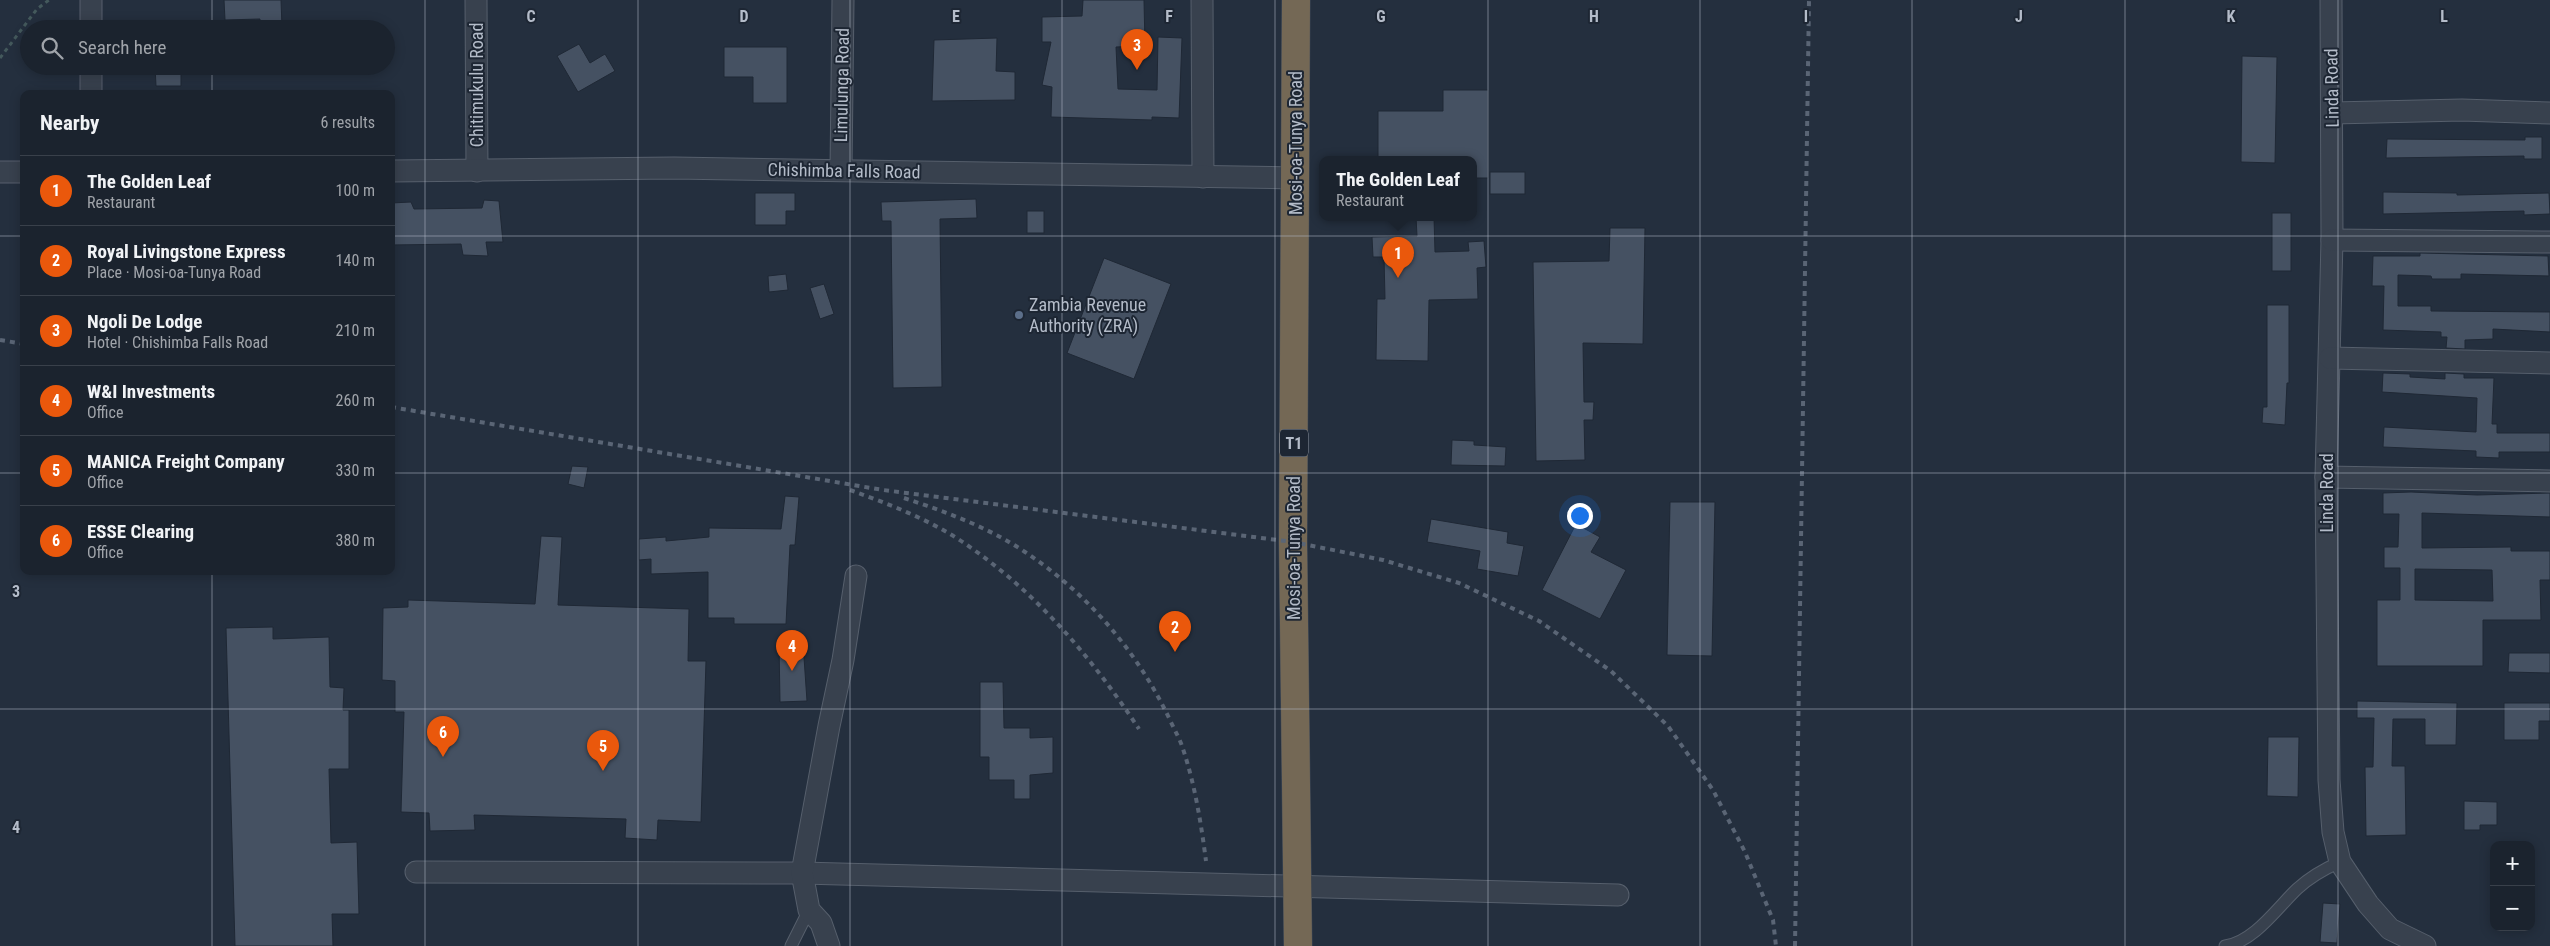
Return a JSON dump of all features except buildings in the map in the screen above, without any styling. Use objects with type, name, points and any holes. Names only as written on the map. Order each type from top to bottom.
[{"type":"highway","name":"Mosi-oa-Tunya Road","points":[[1296,0],[1293,542],[1298,946]]},
{"type":"street","points":[[91,0],[91,20]]},
{"type":"street","name":"Chitimukulu Road","points":[[476,0],[477,171]]},
{"type":"street","name":"Limulunga Road","points":[[841,170],[843,0]]},
{"type":"street","points":[[1202,0],[1203,177]]},
{"type":"street","name":"Linda Road","points":[[2330,0],[2333,113],[2332,240],[2326,477],[2329,780],[2333,832],[2340,862],[2368,904],[2390,929],[2425,946]]},
{"type":"street","points":[[91,75],[91,90]]},
{"type":"street","points":[[2333,113],[2462,110],[2550,112]]},
{"type":"street","name":"Chishimba Falls Road","points":[[395,171],[674,168],[1296,178]]},
{"type":"street","points":[[0,172],[20,172]]},
{"type":"street","points":[[2332,240],[2550,242]]},
{"type":"street","points":[[2330,358],[2550,363]]},
{"type":"street","points":[[2326,477],[2550,481]]},
{"type":"street","points":[[830,946],[821,923],[809,910],[802,873],[828,726],[843,660],[856,576]]},
{"type":"street","points":[[416,872],[802,873],[1618,895]]},
{"type":"lane","points":[[2225,946],[2236,944],[2259,927],[2298,888],[2319,871],[2340,862]]},
{"type":"lane","points":[[791,946],[809,910]]},
{"type":"path","points":[[28,20],[36,9],[49,0]]},
{"type":"path","points":[[0,58],[20,31]]},
{"type":"railway","points":[[1795,946],[1809,0]]},
{"type":"railway","points":[[0,340],[20,343]]},
{"type":"railway","points":[[395,408],[883,490],[1293,542],[1383,560],[1459,583],[1539,621],[1611,671],[1668,726],[1713,790],[1745,852],[1773,920],[1776,946]]},
{"type":"railway","points":[[850,490],[895,507],[940,528],[993,564],[1040,606],[1083,652],[1139,729]]},
{"type":"railway","points":[[904,498],[966,521],[1011,543],[1048,568],[1108,625],[1142,670],[1180,741],[1194,790],[1206,861]]},
{"type":"place","name":"Ngoli De Lodge","points":[[1137,70]]},
{"type":"place","name":"The Golden Leaf","points":[[1398,278]]},
{"type":"place","name":"Zambia Revenue Authority (ZRA)","points":[[1019,315]]},
{"type":"place","name":"Royal Livingstone Express","points":[[1175,652]]},
{"type":"place","name":"W&I Investments","points":[[792,671]]},
{"type":"place","name":"ESSE Clearing","points":[[443,757]]},
{"type":"place","name":"MANICA Freight Company","points":[[603,771]]}]
